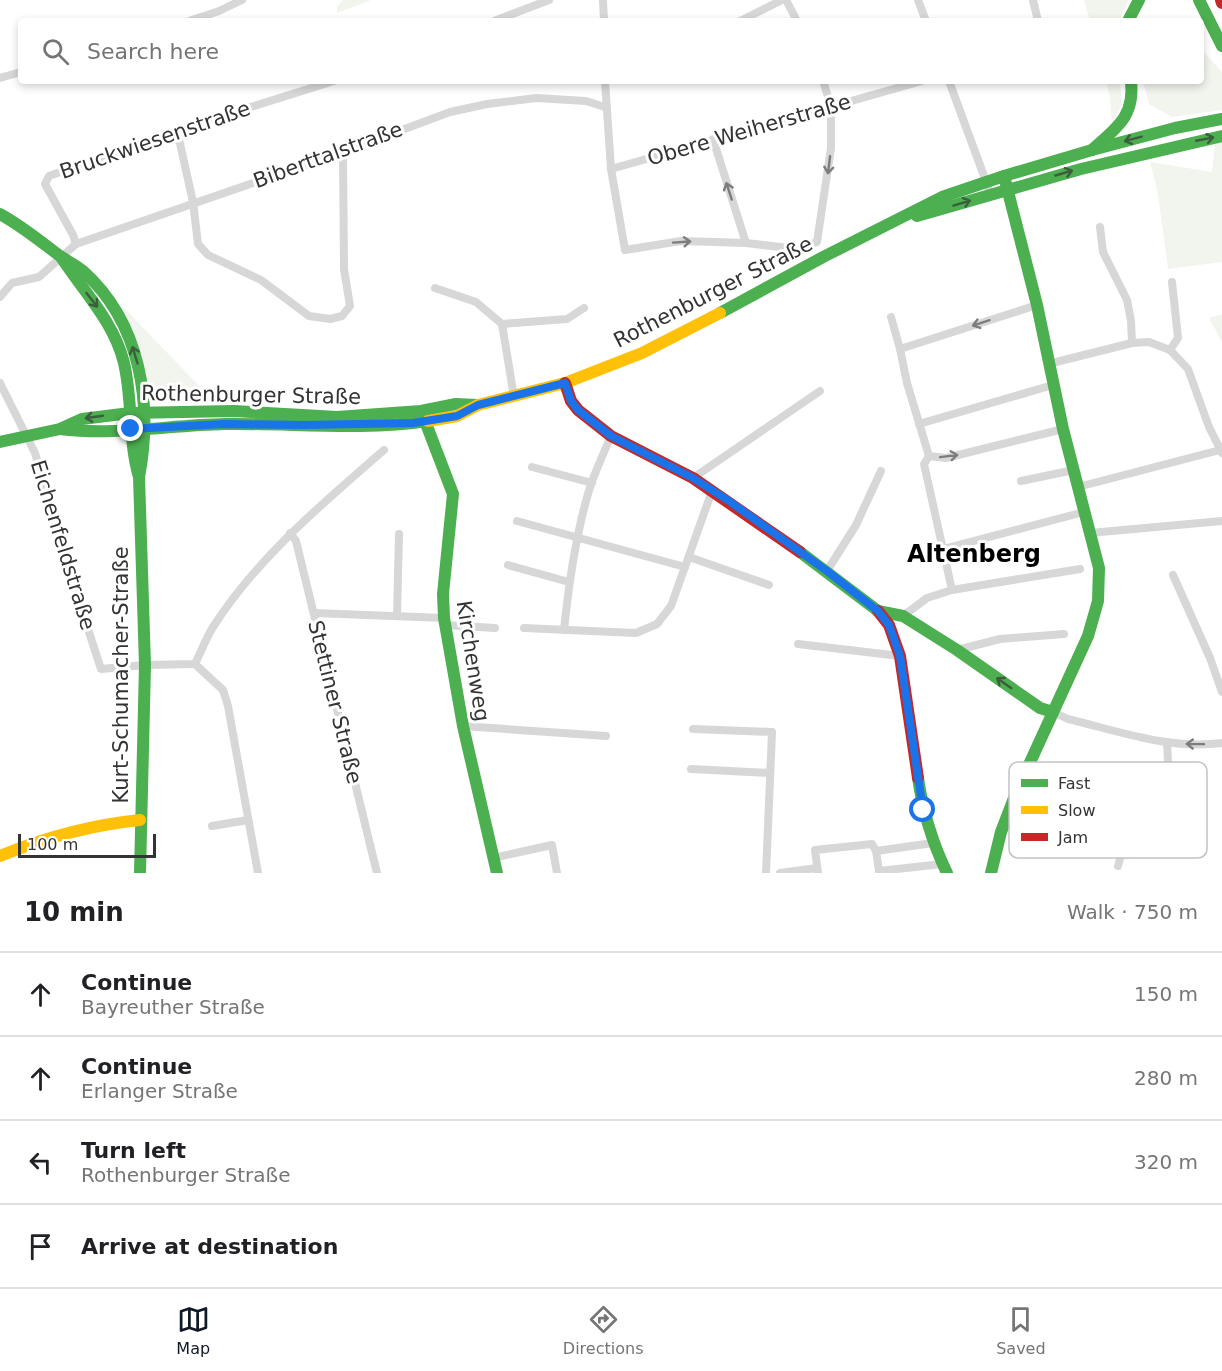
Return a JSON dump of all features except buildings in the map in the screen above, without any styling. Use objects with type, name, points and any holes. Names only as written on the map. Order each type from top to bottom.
[{"type":"street","points":[[219,11],[223,0]]},
{"type":"street","points":[[198,18],[242,0]]},
{"type":"street","points":[[502,18],[549,0]]},
{"type":"street","points":[[603,0],[604,18]]},
{"type":"street","points":[[746,18],[784,0],[795,18]]},
{"type":"street","points":[[918,0],[925,18]]},
{"type":"street","points":[[1033,0],[1037,18]]},
{"type":"street","points":[[1199,0],[1222,46]]},
{"type":"street","points":[[1130,18],[1139,1]]},
{"type":"street","points":[[0,78],[18,73]]},
{"type":"street","name":"Bruckwiesenstraße","points":[[76,244],[74,235],[45,184],[48,176],[177,130],[324,84]]},
{"type":"street","points":[[605,84],[611,169],[625,250],[681,241],[746,243],[797,249],[818,242],[831,147],[831,106],[825,84]]},
{"type":"street","name":"Obere Weiherstraße","points":[[611,169],[911,84]]},
{"type":"street","points":[[950,84],[991,195]]},
{"type":"street","points":[[1092,150],[1126,118],[1133,100],[1131,84]]},
{"type":"street","name":"Biberttalstraße","points":[[61,257],[76,244],[343,152],[441,115],[487,104],[536,98],[586,101],[605,107]]},
{"type":"street","name":"Rothenburger Straße","points":[[60,429],[84,432],[224,424],[384,425],[457,416],[478,405],[565,383],[680,335],[806,266],[942,197],[1092,150],[1175,128],[1222,119]]},
{"type":"street","points":[[177,130],[193,202],[198,244],[208,255],[261,280],[309,316],[330,319],[342,316],[350,306],[344,259],[343,152]]},
{"type":"street","name":"Rothenburger Straße","points":[[893,222],[1147,152],[1222,136]]},
{"type":"street","points":[[713,140],[746,243]]},
{"type":"street","points":[[1004,176],[1099,568],[1098,601],[1088,636],[1029,762]]},
{"type":"street","points":[[0,214],[32,233],[61,257],[39,277],[12,284],[0,297]]},
{"type":"street","points":[[1100,226],[1103,252],[1127,300],[1132,343]]},
{"type":"street","name":"Kurt-Schumacher-Straße","points":[[61,257],[82,271],[118,314],[136,356],[143,392],[144,459],[139,477],[145,665],[140,873]]},
{"type":"street","name":"Kurt-Schumacher-Straße","points":[[61,257],[112,330],[124,363],[129,393],[132,458],[139,477]]},
{"type":"street","points":[[1170,350],[1178,338],[1172,282]]},
{"type":"street","points":[[435,288],[476,302],[502,324],[514,397]]},
{"type":"street","points":[[900,349],[1037,305]]},
{"type":"street","points":[[502,324],[567,319],[584,308]]},
{"type":"street","points":[[891,317],[907,383],[929,456],[924,464],[952,590]]},
{"type":"street","points":[[1048,364],[1132,343],[1149,342],[1170,350],[1188,369],[1209,427],[1221,451],[1078,487]]},
{"type":"street","name":"Eichenfeldstraße","points":[[0,383],[35,453],[63,552],[101,669],[145,665]]},
{"type":"street","points":[[565,383],[571,401],[578,410],[611,436],[693,478],[827,571],[878,611],[889,625],[900,656],[923,810],[933,843],[944,868],[879,872],[876,850],[872,844],[815,850],[818,870],[780,873]]},
{"type":"street","points":[[919,424],[1053,385]]},
{"type":"street","points":[[693,478],[820,391]]},
{"type":"street","name":"Rothenburger Straße","points":[[0,442],[60,429],[82,419],[130,413],[234,411],[337,417],[411,412],[456,404],[478,405]]},
{"type":"street","name":"Kirchenweg","points":[[424,421],[453,494],[443,594],[444,621],[462,726],[497,873]]},
{"type":"street","points":[[929,456],[946,458],[1064,429]]},
{"type":"street","points":[[564,630],[569,582],[578,537],[592,483],[611,436]]},
{"type":"street","points":[[195,664],[212,628],[247,582],[290,533],[384,450]]},
{"type":"street","points":[[532,467],[592,483]]},
{"type":"street","points":[[1022,482],[1074,470]]},
{"type":"street","points":[[827,571],[856,525],[881,471]]},
{"type":"street","points":[[524,628],[636,633],[657,624],[670,606],[712,491]]},
{"type":"street","points":[[943,549],[1084,512]]},
{"type":"street","points":[[517,521],[685,567]]},
{"type":"street","points":[[1090,533],[1222,521]]},
{"type":"street","name":"Stettiner Straße","points":[[290,533],[296,541],[377,873]]},
{"type":"street","points":[[397,616],[399,534]]},
{"type":"street","points":[[689,557],[769,585]]},
{"type":"street","points":[[508,565],[569,582]]},
{"type":"street","points":[[903,616],[927,598],[952,590],[1080,569]]},
{"type":"street","points":[[1173,575],[1210,658],[1222,692]]},
{"type":"street","points":[[878,611],[903,616],[957,650],[1040,708],[1068,719],[1167,743],[1222,742]]},
{"type":"street","points":[[314,613],[397,616],[495,628]]},
{"type":"street","points":[[957,650],[1000,639],[1064,634]]},
{"type":"street","points":[[798,644],[900,656]]},
{"type":"street","points":[[145,665],[195,664],[223,690],[228,706],[258,873]]},
{"type":"street","points":[[462,726],[606,736]]},
{"type":"street","points":[[693,729],[772,732],[766,873]]},
{"type":"street","points":[[1167,743],[1168,762]]},
{"type":"street","points":[[691,769],[770,773]]},
{"type":"street","points":[[992,873],[1001,832],[1009,812]]},
{"type":"street","points":[[0,856],[74,829],[103,823],[140,820]]},
{"type":"street","points":[[212,826],[248,820]]},
{"type":"street","points":[[876,850],[933,843]]},
{"type":"street","points":[[493,858],[552,845],[557,873]]},
{"type":"street","points":[[1118,866],[1120,858]]},
{"type":"shaded area","points":[[343,0],[371,0],[337,13],[337,7]]},
{"type":"shaded area","points":[[1084,0],[1129,0],[1120,18],[1089,18]]},
{"type":"shaded area","points":[[1204,52],[1222,72],[1222,110],[1172,117],[1149,104],[1144,84],[1204,84]]},
{"type":"shaded area","points":[[1107,84],[1120,84],[1122,105],[1112,123]]},
{"type":"shaded area","points":[[1215,143],[1222,143],[1222,262],[1168,269],[1158,194],[1150,162],[1212,172]]},
{"type":"shaded area","points":[[125,309],[206,393],[149,393],[141,355],[122,313]]},
{"type":"shaded area","points":[[1222,314],[1222,342],[1209,318]]},
{"type":"traffic: fast","points":[[1130,18],[1139,0]]},
{"type":"traffic: fast","points":[[1199,0],[1222,46]]},
{"type":"traffic: fast","points":[[1092,150],[1116,128],[1127,113],[1131,84]]},
{"type":"traffic: fast","points":[[720,313],[825,256],[942,197],[1092,150],[1175,128],[1222,119]]},
{"type":"traffic: fast","points":[[917,216],[1081,169],[1222,136]]},
{"type":"traffic: fast","points":[[1004,176],[1037,305],[1063,429],[1099,568],[1098,601],[1088,636],[1030,762]]},
{"type":"traffic: fast","points":[[0,214],[83,271],[103,292],[118,315],[130,340],[143,393],[143,449],[139,477]]},
{"type":"traffic: fast","points":[[61,257],[113,334],[124,363],[129,392],[133,449],[139,477],[145,665],[140,873]]},
{"type":"traffic: fast","points":[[0,442],[60,429],[82,419],[130,413],[234,411],[337,417],[421,411],[456,404],[477,405]]},
{"type":"traffic: fast","points":[[425,421],[453,494],[443,594],[444,618],[463,726],[497,873]]},
{"type":"traffic: fast","points":[[60,429],[122,431],[225,424],[377,426],[428,421]]},
{"type":"traffic: fast","points":[[800,552],[878,611],[903,616],[957,650],[1040,708],[1053,712]]},
{"type":"traffic: fast","points":[[918,778],[929,827],[947,873]]},
{"type":"traffic: fast","points":[[991,873],[1001,832],[1009,811]]},
{"type":"traffic: slow","points":[[428,421],[457,416],[478,405],[565,383],[642,353],[720,313]]},
{"type":"traffic: slow","points":[[0,856],[69,833],[140,820]]},
{"type":"traffic: jam","points":[[565,383],[571,401],[578,410],[611,436],[693,478],[800,552]]},
{"type":"traffic: jam","points":[[878,611],[889,625],[900,656],[918,778]]},
{"type":"district","name":"Altenberg","points":[[974,554]]},
{"type":"route","points":[[131,429],[224,424],[384,425],[413,423],[457,416],[478,405],[565,383],[571,401],[578,410],[611,436],[693,478],[729,501],[827,571],[878,611],[889,625],[900,656],[923,810]]}]
